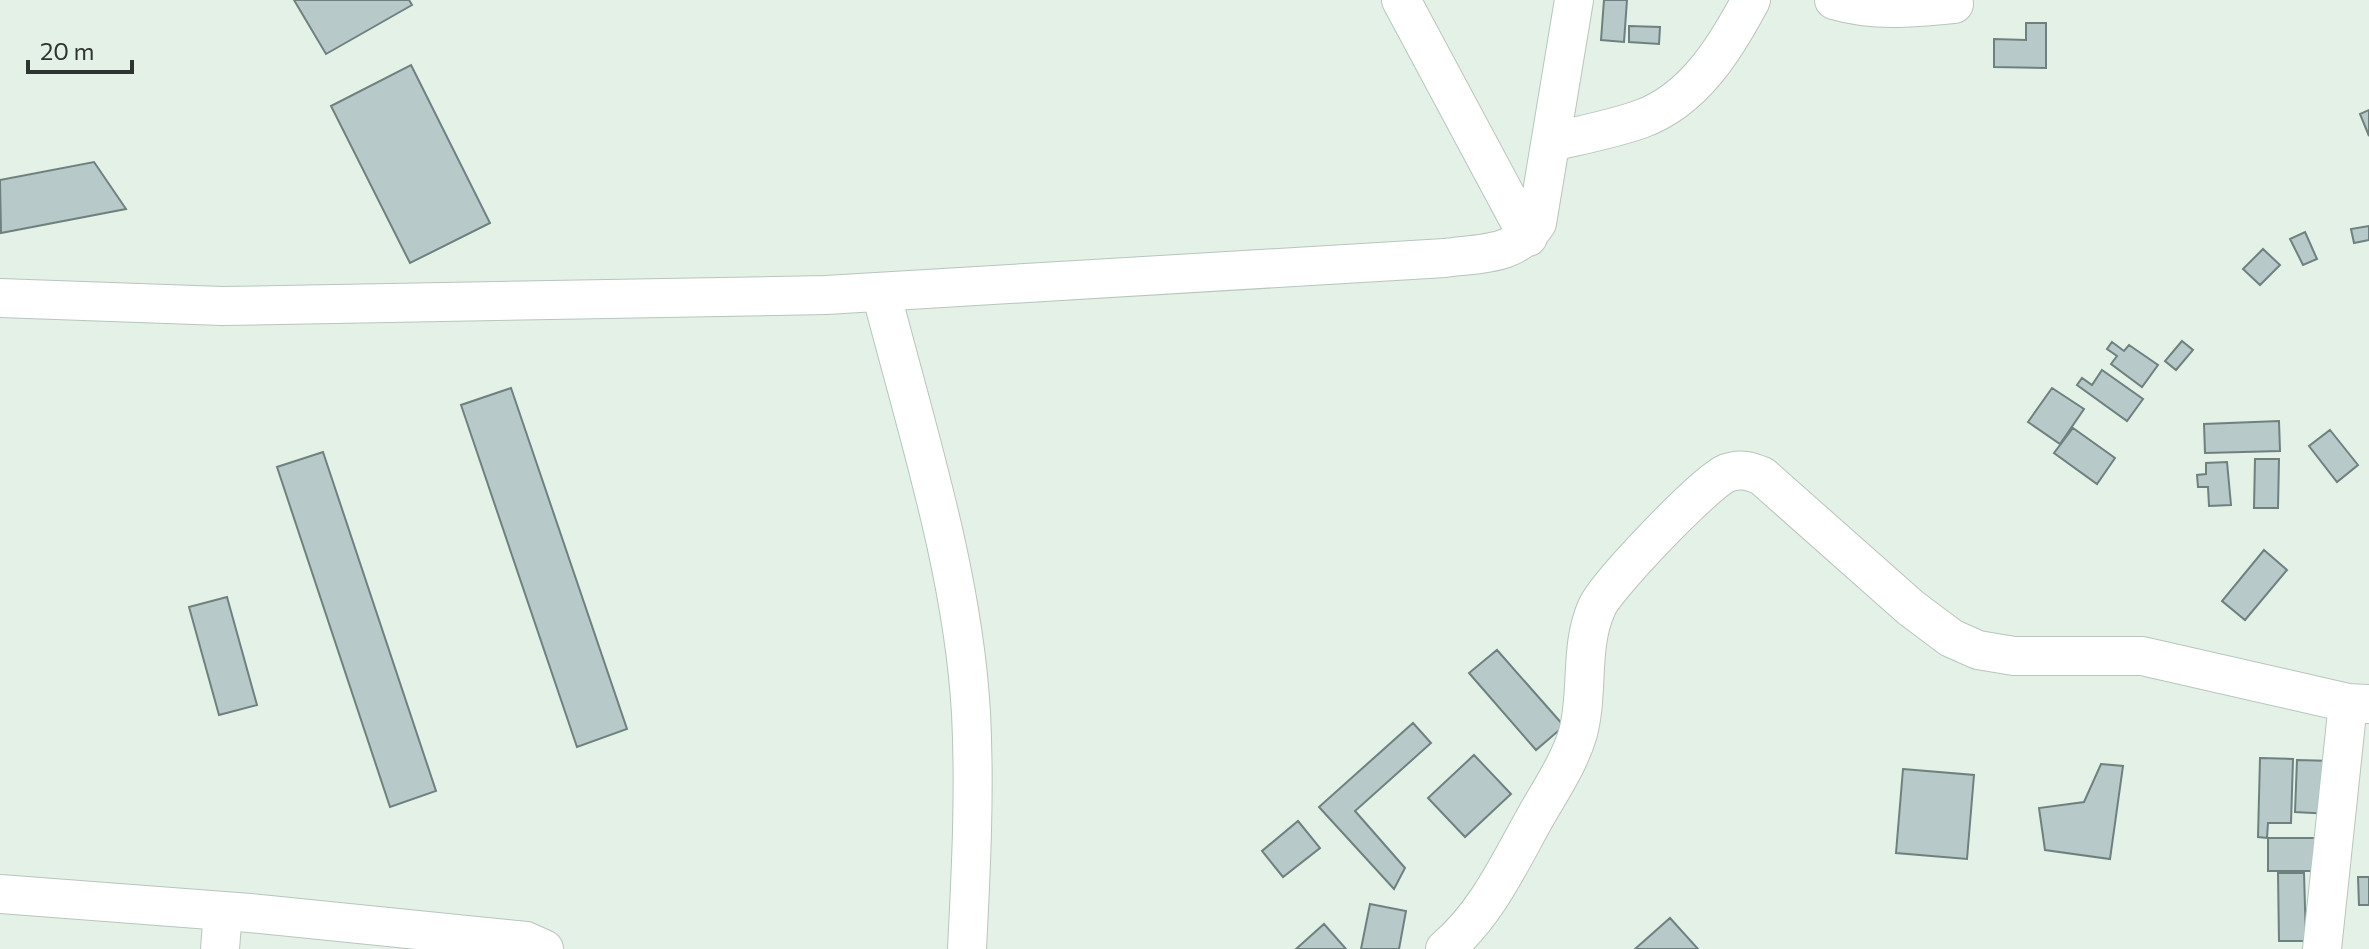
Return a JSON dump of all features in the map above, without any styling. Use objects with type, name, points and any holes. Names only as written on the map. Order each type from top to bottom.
[{"type":"street","points":[[1401,0],[1528,237]]},
{"type":"street","points":[[0,298],[222,306],[826,295],[1445,258],[1501,250],[1519,244],[1528,237],[1537,223],[1542,206],[1574,0]]},
{"type":"street","points":[[1552,142],[1642,119],[1669,105],[1696,82],[1729,41],[1751,0]]},
{"type":"street","points":[[1834,0],[1861,7],[1897,9],[1954,4]]},
{"type":"street","points":[[881,292],[956,600],[971,711],[972,864],[967,949]]},
{"type":"street","points":[[1445,949],[1489,898],[1560,775],[1578,732],[1589,630],[1598,604],[1614,583],[1704,489],[1727,473],[1744,469],[1762,476],[1911,608],[1951,638],[1978,650],[2014,656],[2142,656],[2358,704],[2322,949]]},
{"type":"street","points":[[0,894],[223,911],[526,941],[544,949]]},
{"type":"street","points":[[220,949],[223,911]]},
{"type":"building","points":[[294,0],[409,0],[412,5],[326,54]]},
{"type":"building","points":[[1604,0],[1627,0],[1624,42],[1601,40]]},
{"type":"building","points":[[2026,23],[2046,23],[2046,68],[1994,67],[1994,39],[2026,40]]},
{"type":"building","points":[[1629,26],[1660,27],[1659,44],[1629,42]]},
{"type":"building","points":[[411,65],[490,223],[410,263],[331,106]]},
{"type":"building","points":[[2369,110],[2369,136],[2360,114]]},
{"type":"building","points":[[94,162],[126,209],[1,233],[0,180]]},
{"type":"building","points":[[2369,226],[2369,240],[2354,243],[2351,229]]},
{"type":"building","points":[[2305,232],[2317,259],[2303,265],[2290,239]]},
{"type":"building","points":[[2263,249],[2280,265],[2260,285],[2243,269]]},
{"type":"building","points":[[2182,341],[2193,350],[2176,370],[2165,361]]},
{"type":"building","points":[[2112,342],[2124,351],[2129,345],[2158,365],[2142,387],[2111,364],[2117,356],[2107,349]]},
{"type":"building","points":[[2102,370],[2143,399],[2127,421],[2077,385],[2082,378],[2092,385]]},
{"type":"building","points":[[511,388],[627,729],[577,747],[461,405]]},
{"type":"building","points":[[2052,388],[2084,409],[2060,444],[2028,422]]},
{"type":"building","points":[[2279,421],[2280,451],[2205,453],[2204,424]]},
{"type":"building","points":[[2073,428],[2115,458],[2097,484],[2054,453]]},
{"type":"building","points":[[2330,430],[2358,465],[2337,482],[2309,446]]},
{"type":"building","points":[[323,452],[436,791],[390,807],[277,467]]},
{"type":"building","points":[[2255,459],[2279,459],[2278,508],[2254,508]]},
{"type":"building","points":[[2227,462],[2231,505],[2209,506],[2208,487],[2198,487],[2197,475],[2206,474],[2206,463]]},
{"type":"building","points":[[2264,550],[2287,570],[2245,620],[2222,601]]},
{"type":"building","points":[[227,597],[257,705],[219,715],[189,607]]},
{"type":"building","points":[[1497,650],[1564,726],[1536,750],[1469,673]]},
{"type":"building","points":[[1413,723],[1431,743],[1355,811],[1405,868],[1394,889],[1319,807]]},
{"type":"building","points":[[1474,755],[1511,794],[1465,837],[1428,798]]},
{"type":"building","points":[[2260,758],[2293,759],[2291,823],[2268,823],[2267,838],[2258,837]]},
{"type":"building","points":[[2297,760],[2333,761],[2331,814],[2295,812]]},
{"type":"building","points":[[2101,764],[2123,766],[2110,859],[2045,850],[2039,808],[2084,802]]},
{"type":"building","points":[[1903,769],[1974,775],[1967,859],[1896,853]]},
{"type":"building","points":[[1298,821],[1320,848],[1283,877],[1262,851]]},
{"type":"building","points":[[2268,838],[2322,838],[2322,871],[2268,871]]},
{"type":"building","points":[[2278,873],[2304,873],[2306,941],[2279,941]]},
{"type":"building","points":[[2358,877],[2369,877],[2369,905],[2359,905]]},
{"type":"building","points":[[1370,904],[1406,911],[1399,949],[1361,949]]},
{"type":"building","points":[[1670,918],[1698,949],[1635,949]]},
{"type":"building","points":[[1324,924],[1346,949],[1296,949]]}]
